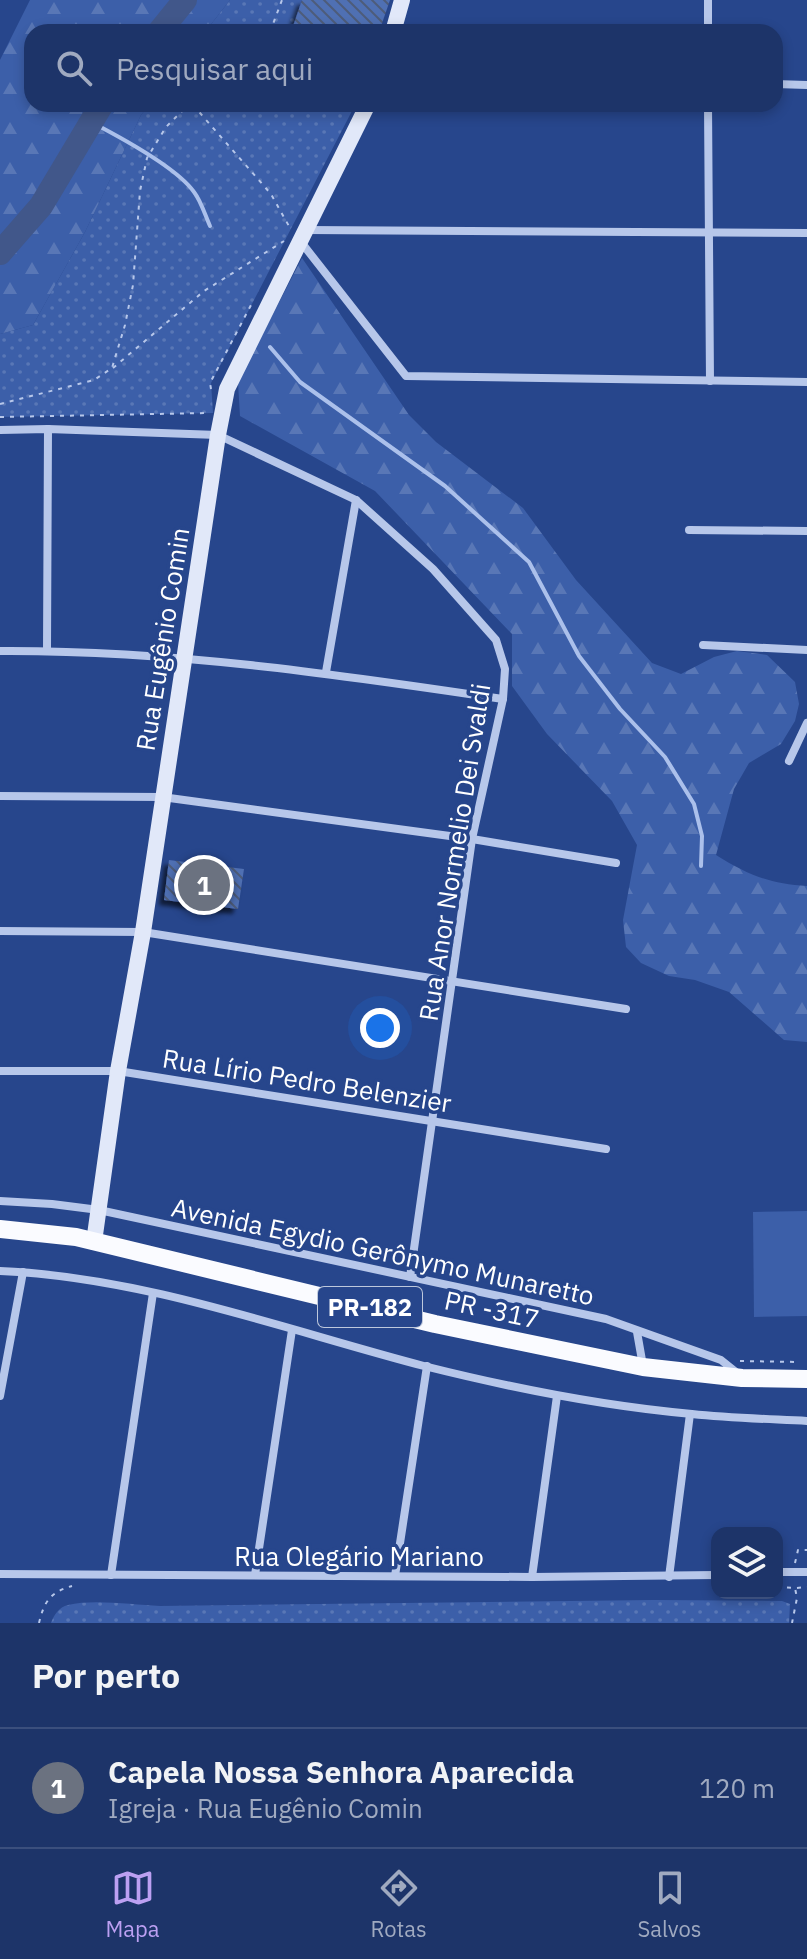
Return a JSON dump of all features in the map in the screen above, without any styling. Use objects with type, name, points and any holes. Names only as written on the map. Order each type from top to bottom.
[{"type":"main road","name":"PR -317","points":[[0,1229],[94,1242],[435,1324],[643,1367],[742,1378]]},
{"type":"main road","name":"PR-182","points":[[742,1378],[807,1379]]},
{"type":"street","points":[[395,24],[402,0]]},
{"type":"street","points":[[708,0],[708,24]]},
{"type":"street","points":[[783,84],[807,85]]},
{"type":"street","name":"Rua Eugênio Comin","points":[[94,1242],[118,1071],[143,932],[183,657],[227,389],[299,234],[364,112]]},
{"type":"street","points":[[708,112],[710,381]]},
{"type":"street","points":[[299,234],[807,233]]},
{"type":"street","points":[[299,234],[406,376],[807,382]]},
{"type":"street","points":[[47,650],[48,429]]},
{"type":"street","points":[[0,430],[218,435]]},
{"type":"street","name":"Rua Anor Normelio Dei Svaldi","points":[[218,435],[356,500],[433,569],[496,640],[505,669],[503,699],[472,839],[410,1277]]},
{"type":"street","points":[[326,672],[356,500]]},
{"type":"street","points":[[689,530],[807,531]]},
{"type":"street","points":[[703,645],[807,650]]},
{"type":"street","points":[[0,651],[47,650],[183,657],[326,672],[503,699]]},
{"type":"street","points":[[789,761],[807,723]]},
{"type":"street","points":[[0,796],[162,797],[472,839],[616,863]]},
{"type":"street","points":[[0,931],[143,932],[626,1009]]},
{"type":"street","name":"Rua Lírio Pedro Belenzier","points":[[0,1071],[118,1071],[606,1149]]},
{"type":"street","name":"Avenida Egydio Gerônymo Munaretto","points":[[0,1201],[99,1210],[606,1319],[721,1360],[742,1378]]},
{"type":"street","points":[[0,1271],[88,1279],[153,1293],[427,1366],[557,1396],[690,1414],[807,1421]]},
{"type":"street","points":[[0,1396],[23,1272]]},
{"type":"street","points":[[111,1575],[153,1293]]},
{"type":"street","points":[[255,1575],[292,1330]]},
{"type":"street","points":[[637,1332],[643,1367]]},
{"type":"street","points":[[395,1576],[427,1366]]},
{"type":"street","points":[[532,1577],[557,1396]]},
{"type":"street","points":[[669,1577],[690,1414]]},
{"type":"street","points":[[783,1572],[807,1572]]},
{"type":"street","name":"Rua Olegário Mariano","points":[[0,1574],[711,1575]]},
{"type":"path","points":[[273,24],[282,0]]},
{"type":"path","points":[[112,368],[133,285],[140,191],[147,158],[166,127],[181,112]]},
{"type":"path","points":[[201,112],[271,194],[299,234]]},
{"type":"path","points":[[0,404],[94,380],[216,282],[285,240],[279,251]]},
{"type":"path","points":[[212,398],[210,383],[255,298]]},
{"type":"path","points":[[0,417],[213,413]]},
{"type":"path","points":[[721,1360],[807,1362]]},
{"type":"path","points":[[783,1587],[807,1587]]},
{"type":"path","points":[[792,1623],[797,1598],[795,1588]]},
{"type":"green space","points":[[30,0],[230,0],[211,24],[24,24],[24,112],[143,112],[85,232],[33,325],[0,334],[0,60]]},
{"type":"green space","points":[[230,0],[302,0],[294,24],[211,24]]},
{"type":"green space","points":[[143,112],[351,112],[211,383],[213,413],[0,417],[0,334],[33,325],[85,232]]},
{"type":"green space","points":[[302,258],[409,415],[436,442],[523,508],[576,580],[652,663],[681,674],[714,657],[737,651],[767,655],[795,682],[799,704],[795,721],[781,744],[749,763],[734,789],[716,855],[760,877],[807,886],[807,1042],[784,1040],[729,992],[695,980],[669,976],[641,963],[626,947],[623,920],[637,845],[612,801],[547,734],[512,686],[512,634],[375,491],[240,416],[238,382]]},
{"type":"green space","points":[[807,1211],[807,1316],[754,1317],[753,1212]]},
{"type":"green space","points":[[782,1601],[790,1604],[789,1623],[51,1623],[65,1606],[90,1602],[160,1606]]},
{"type":"building","points":[[302,0],[390,0],[382,24],[294,24]]},
{"type":"building","points":[[169,860],[244,869],[238,909],[164,900]]},
{"type":"waterway","points":[[166,24],[185,0]]},
{"type":"waterway","points":[[0,253],[41,206],[97,112]]},
{"type":"waterway","points":[[91,122],[175,173],[194,192],[210,226]]},
{"type":"waterway","points":[[270,347],[300,382],[445,486],[529,562],[579,656],[620,709],[665,757],[694,804],[702,836],[701,866]]},
{"type":"place","name":"Capela Nossa Senhora Aparecida","points":[[204,885]]}]
